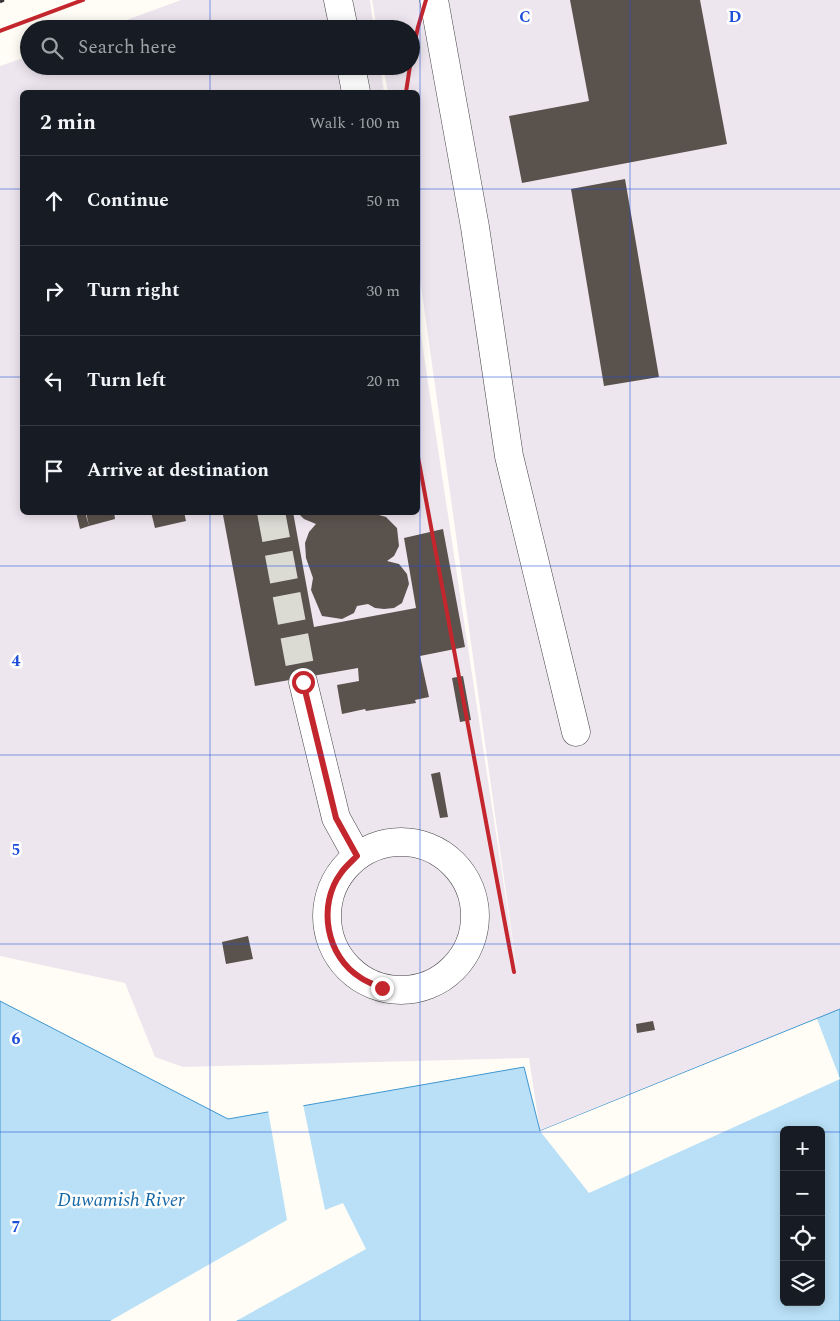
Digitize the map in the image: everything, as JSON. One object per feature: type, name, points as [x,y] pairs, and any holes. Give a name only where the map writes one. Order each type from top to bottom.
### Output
[{"type":"lane","points":[[338,0],[342,20]]},
{"type":"lane","points":[[434,0],[475,227],[509,456],[576,732]]},
{"type":"lane","points":[[353,75],[356,90]]},
{"type":"lane","points":[[303,682],[336,818],[357,856]]},
{"type":"lane","points":[[404,842],[429,847],[450,860],[466,880],[474,904],[474,929],[466,953],[450,972],[428,985],[406,990],[382,988],[360,978],[342,962],[331,941],[327,918],[330,894],[340,873],[357,856],[380,845],[404,842]]},
{"type":"path","points":[[0,2],[4,0]]},
{"type":"shaded area","points":[[181,0],[370,0],[373,20],[127,20]]},
{"type":"shaded area","points":[[372,0],[840,0],[840,1009],[540,1131],[529,1058],[183,1067],[155,1057],[125,983],[0,956],[0,66],[20,59],[20,75],[381,75],[384,90],[20,90],[20,515],[420,515],[420,329],[519,986],[420,278],[420,90],[388,90],[385,75],[420,75],[420,20],[375,20]]},
{"type":"water","name":"Duwamish River","points":[[0,1001],[228,1119],[524,1067],[540,1131],[840,1009],[840,1321],[0,1321]]},
{"type":"pier","points":[[817,1019],[840,1079],[589,1193],[540,1131]]},
{"type":"pier","points":[[303,1104],[325,1210],[343,1203],[366,1249],[236,1321],[110,1321],[287,1220],[268,1110]]},
{"type":"building","points":[[570,0],[700,0],[727,144],[522,183],[509,116],[589,101]]},
{"type":"building","points":[[625,179],[659,377],[604,386],[571,189]]},
{"type":"building","points":[[77,515],[86,515],[89,526],[80,529]]},
{"type":"building","points":[[87,515],[114,515],[115,519],[89,526]]},
{"type":"building","points":[[152,515],[185,515],[186,521],[155,528]]},
{"type":"building","points":[[223,515],[294,515],[314,627],[416,608],[404,538],[443,529],[465,647],[420,656],[429,697],[415,700],[416,703],[366,711],[365,709],[342,714],[337,685],[359,681],[358,668],[255,686]]},
{"type":"building","points":[[300,515],[379,515],[386,517],[397,528],[399,546],[394,556],[387,561],[399,564],[407,574],[409,584],[402,603],[394,608],[384,609],[375,608],[368,604],[357,606],[354,613],[342,619],[322,616],[311,590],[313,578],[306,558],[305,543],[309,532],[316,524],[304,519]]},
{"type":"building","points":[[463,676],[471,720],[460,722],[452,678]]},
{"type":"building","points":[[440,772],[448,817],[440,818],[431,774]]},
{"type":"building","points":[[248,936],[253,959],[226,964],[222,942]]},
{"type":"building","points":[[653,1021],[655,1030],[637,1033],[636,1024]]},
{"type":"tunnel","points":[[272,515],[303,682]]},
{"type":"railway","points":[[29,20],[83,0]]},
{"type":"railway","points":[[420,20],[426,0]]},
{"type":"railway","points":[[0,31],[20,24]]},
{"type":"railway","points":[[406,90],[409,75]]},
{"type":"railway","points":[[420,468],[514,972]]},
{"type":"route","points":[[303,682],[336,818],[357,856],[340,873],[330,894],[327,918],[331,941],[342,962],[360,978],[382,988]]}]
